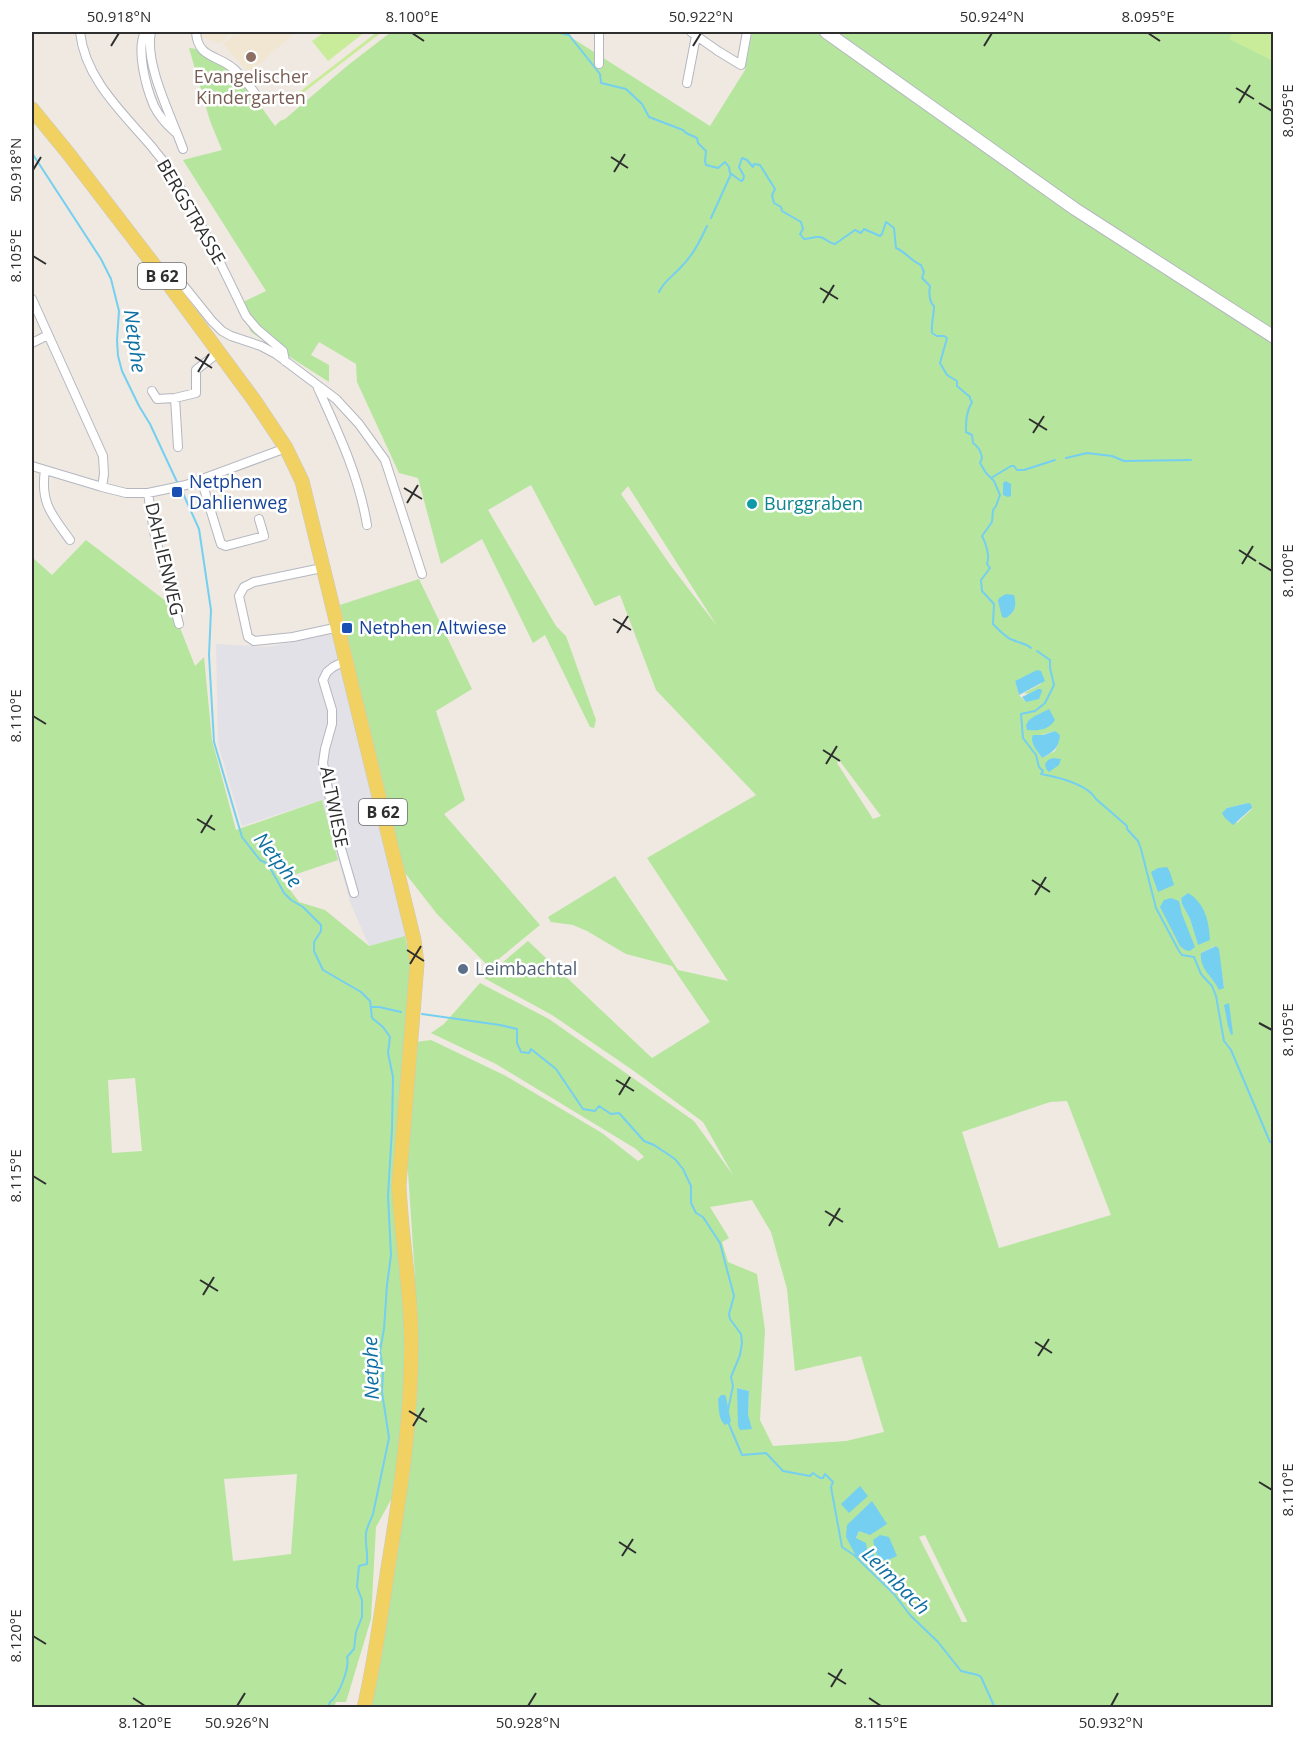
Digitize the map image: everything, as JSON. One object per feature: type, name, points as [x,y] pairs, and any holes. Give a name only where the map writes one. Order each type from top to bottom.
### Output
[{"type":"main road","name":"B 62","points":[[32,109],[164,278],[255,400],[286,448],[302,481],[414,939],[417,964],[399,1185],[411,1330],[410,1400],[394,1535],[372,1672],[364,1707]]},
{"type":"street","name":"BERGSTRASSE","points":[[80,32],[86,58],[106,94],[167,166],[196,214],[246,316],[257,329],[283,351],[285,361]]},
{"type":"street","points":[[145,32],[141,52],[154,107],[165,123],[178,135]]},
{"type":"street","points":[[151,32],[149,43],[159,88],[183,149]]},
{"type":"street","points":[[196,32],[198,45],[205,52],[235,70],[261,102]]},
{"type":"street","points":[[599,32],[599,64]]},
{"type":"street","points":[[687,83],[694,34],[741,64],[747,32]]},
{"type":"street","points":[[826,32],[1075,209],[1274,337]]},
{"type":"street","points":[[164,278],[173,279],[183,285],[222,331],[261,346],[285,361],[342,406],[359,424],[382,455],[422,574]]},
{"type":"street","points":[[32,299],[103,456],[102,487]]},
{"type":"street","points":[[32,343],[48,335]]},
{"type":"street","points":[[152,391],[157,399],[196,393],[196,370],[219,352]]},
{"type":"street","points":[[318,386],[356,478],[366,525]]},
{"type":"street","points":[[175,398],[178,447]]},
{"type":"street","points":[[32,466],[126,493],[148,493],[186,484],[286,448]]},
{"type":"street","points":[[45,470],[44,496],[47,506],[70,540]]},
{"type":"street","points":[[201,479],[221,544],[226,546],[264,536],[259,519]]},
{"type":"street","name":"DAHLIENWEG","points":[[148,493],[154,532],[179,624]]},
{"type":"street","points":[[322,568],[244,586],[239,596],[248,637],[254,641],[292,637],[339,627]]},
{"type":"street","name":"ALTWIESE","points":[[345,661],[333,666],[323,680],[332,710],[332,724],[323,763],[336,831],[354,893]]},
{"type":"shaded area","points":[[202,32],[232,32],[220,43],[201,37]]},
{"type":"shaded area","name":"Evangelischer Kindergarten","points":[[237,32],[296,32],[251,71],[246,70],[223,44]]},
{"type":"shaded area","points":[[331,633],[370,770],[405,936],[369,946],[350,902],[322,800],[242,826],[218,744],[216,644],[268,647]]},
{"type":"green space","points":[[325,32],[365,32],[328,61],[312,41]]},
{"type":"green space","points":[[377,32],[382,32],[286,106],[284,104]]},
{"type":"green space","points":[[391,32],[569,32],[572,38],[710,126],[745,70],[752,32],[1273,32],[1273,1707],[367,1707],[413,1428],[415,1277],[406,1142],[416,1042],[431,1040],[504,1075],[602,1133],[638,1161],[644,1157],[636,1149],[496,1064],[431,1033],[444,1024],[480,983],[549,1019],[694,1121],[733,1175],[703,1122],[552,1015],[484,978],[528,941],[652,1058],[710,1022],[672,966],[626,954],[587,931],[573,925],[551,922],[548,917],[615,876],[678,970],[728,981],[647,858],[756,795],[656,690],[620,595],[595,606],[531,485],[488,510],[556,626],[566,636],[596,720],[594,728],[590,727],[545,635],[533,643],[482,539],[441,564],[418,478],[399,473],[357,382],[356,364],[319,342],[311,355],[329,365],[329,382],[251,332],[239,304],[266,291],[183,160],[222,150],[210,121],[189,48],[213,57],[226,67],[275,126]],"holes":[[[628,486],[717,626],[671,566],[621,494]],[[1037,671],[1041,684],[1024,693],[1028,694],[1038,689],[1026,702],[1019,695],[1015,681]],[[1055,731],[1059,741],[1055,751],[1042,758],[1032,742],[1038,736]],[[839,760],[881,816],[873,819],[837,763]],[[1248,803],[1252,809],[1237,823],[1227,808]],[[1188,893],[1198,945],[1190,919],[1181,898]],[[1215,946],[1224,987],[1214,981],[1208,973],[1201,953]],[[1067,1101],[1111,1215],[999,1248],[962,1132],[1050,1102]],[[752,1200],[771,1232],[787,1289],[795,1371],[861,1356],[884,1432],[846,1441],[773,1446],[760,1420],[765,1330],[757,1274],[728,1262],[722,1242],[729,1238],[710,1207]],[[737,1388],[749,1391],[748,1415]],[[872,1502],[856,1538],[867,1550],[846,1537]],[[925,1535],[967,1622],[962,1622],[919,1537]]]},
{"type":"green space","points":[[1233,32],[1273,32],[1273,61],[1229,39]]},
{"type":"green space","points":[[86,540],[171,605],[195,666],[204,657],[212,740],[236,830],[322,800],[338,860],[282,879],[299,902],[325,910],[369,946],[405,936],[410,960],[400,1112],[406,1320],[402,1438],[393,1496],[376,1527],[371,1619],[346,1702],[336,1702],[334,1707],[32,1707],[32,557],[52,575]],"holes":[[[135,1078],[142,1151],[112,1153],[108,1080]],[[297,1474],[291,1554],[233,1561],[224,1479]]]},
{"type":"green space","points":[[419,579],[472,689],[436,711],[465,800],[444,814],[540,925],[489,967],[437,914],[402,869],[340,605]]},
{"type":"water","points":[[1006,481],[1011,484],[1011,496],[1008,497],[1003,495],[1003,483]]},
{"type":"water","points":[[1006,594],[1014,595],[1015,602],[1013,611],[1006,618],[1002,617],[998,601]]},
{"type":"water","points":[[1037,670],[1041,671],[1045,681],[1019,695],[1015,681]]},
{"type":"water","points":[[1038,689],[1042,691],[1039,699],[1026,702],[1022,697]]},
{"type":"water","points":[[1049,709],[1055,720],[1050,726],[1027,730],[1026,725],[1029,720]]},
{"type":"water","points":[[1055,731],[1060,735],[1057,746],[1042,758],[1033,744],[1033,735]]},
{"type":"water","points":[[1053,758],[1061,759],[1059,765],[1049,772],[1045,764]]},
{"type":"water","points":[[1248,803],[1252,808],[1233,825],[1222,813],[1227,808]]},
{"type":"water","points":[[1167,867],[1174,885],[1158,892],[1151,872]]},
{"type":"water","points":[[1188,893],[1202,907],[1209,926],[1210,940],[1198,945],[1190,919],[1182,904],[1181,898]]},
{"type":"water","points":[[1171,898],[1179,901],[1195,947],[1190,951],[1180,946],[1160,907],[1164,900]]},
{"type":"water","points":[[1216,946],[1219,949],[1224,988],[1219,990],[1204,968],[1201,959],[1201,953]]},
{"type":"water","points":[[1229,1003],[1233,1034],[1231,1035],[1224,1005]]},
{"type":"water","points":[[737,1388],[749,1391],[748,1415],[752,1429],[740,1430],[738,1426]]},
{"type":"water","points":[[721,1395],[726,1397],[731,1422],[725,1425],[719,1413],[718,1399]]},
{"type":"water","points":[[860,1486],[868,1496],[849,1513],[841,1504]]},
{"type":"water","points":[[872,1501],[887,1524],[870,1535],[859,1531],[856,1538],[866,1543],[867,1549],[873,1551],[876,1561],[856,1556],[846,1537],[847,1525]]},
{"type":"water","points":[[880,1535],[889,1537],[897,1556],[886,1561],[877,1556],[873,1540]]},
{"type":"waterway","points":[[555,32],[569,35],[600,74],[601,83],[626,89],[642,104],[649,117],[697,138],[698,143],[706,151],[706,165],[718,168],[725,162],[730,173],[741,181],[744,176],[739,167],[742,158],[753,167],[754,164],[760,165],[775,189],[772,195],[774,203],[781,207],[782,211],[801,222],[803,229],[800,234],[804,239],[821,237],[835,244],[855,230],[861,233],[864,229],[880,236],[886,222],[894,228],[896,248],[921,265],[924,272],[922,278],[930,286],[930,299],[934,306],[932,333],[947,338],[940,363],[947,375],[957,381],[957,386],[970,397],[972,402],[967,413],[966,432],[972,435],[973,443],[981,453],[980,463],[994,481],[1000,495],[993,510],[992,522],[982,536],[987,550],[987,564],[990,568],[981,580],[982,591],[994,604],[993,624],[1008,637],[1031,648]]},
{"type":"waterway","name":"Netphe","points":[[32,153],[101,259],[111,279],[119,311],[117,340],[122,371],[178,484]]},
{"type":"waterway","points":[[711,218],[731,174]]},
{"type":"waterway","points":[[659,292],[689,258],[707,226]]},
{"type":"waterway","points":[[1066,458],[1087,453],[1112,456],[1124,461],[1191,460]]},
{"type":"waterway","points":[[991,478],[1011,466],[1017,470],[1024,470],[1055,460]]},
{"type":"waterway","name":"Netphe","points":[[181,489],[199,529],[211,610],[209,655],[214,742],[242,837],[260,860],[268,864],[284,893],[303,907],[321,925],[321,931],[314,942],[314,951],[323,970],[361,992],[370,1001],[372,1018],[390,1037],[388,1053],[393,1077],[388,1196],[391,1255],[380,1351],[383,1371],[382,1392],[389,1438],[373,1514],[366,1533],[367,1564],[359,1566],[357,1587],[362,1600],[362,1617],[356,1632],[354,1649],[347,1657],[348,1662],[343,1681],[328,1708]]},
{"type":"waterway","points":[[1037,651],[1050,660],[1054,685],[1045,703],[1035,711],[1021,714],[1023,738],[1036,755],[1039,767],[1043,771],[1041,774],[1071,782],[1086,789],[1127,826],[1138,841],[1156,908],[1179,951],[1182,955],[1194,957],[1201,974],[1212,986],[1224,1041],[1231,1050],[1270,1142],[1274,1143]]},
{"type":"waterway","name":"Leimbach","points":[[372,1007],[401,1012]]},
{"type":"waterway","name":"Leimbach","points":[[422,1014],[517,1029],[517,1043],[521,1052],[529,1053],[531,1049],[556,1069],[583,1109],[595,1111],[599,1106],[611,1114],[619,1113],[644,1141],[675,1159],[683,1169],[691,1186],[691,1203],[696,1213],[703,1217],[720,1243],[734,1296],[729,1314],[741,1334],[742,1343],[731,1377],[733,1386],[728,1410]]},
{"type":"waterway","name":"Leimbach","points":[[728,1422],[742,1455],[766,1453],[783,1471],[810,1476],[813,1473],[820,1478],[823,1478],[825,1474],[833,1482],[831,1487],[842,1547],[854,1555],[894,1594],[961,1671],[981,1677],[995,1708]]},
{"type":"place","name":"Evangelischer Kindergarten","points":[[251,57]]},
{"type":"place","name":"Netphen Dahlienweg","points":[[177,492]]},
{"type":"place","name":"Burggraben","points":[[752,504]]},
{"type":"place","name":"Netphen Altwiese","points":[[347,628]]},
{"type":"place","name":"Leimbachtal","points":[[463,969]]}]
